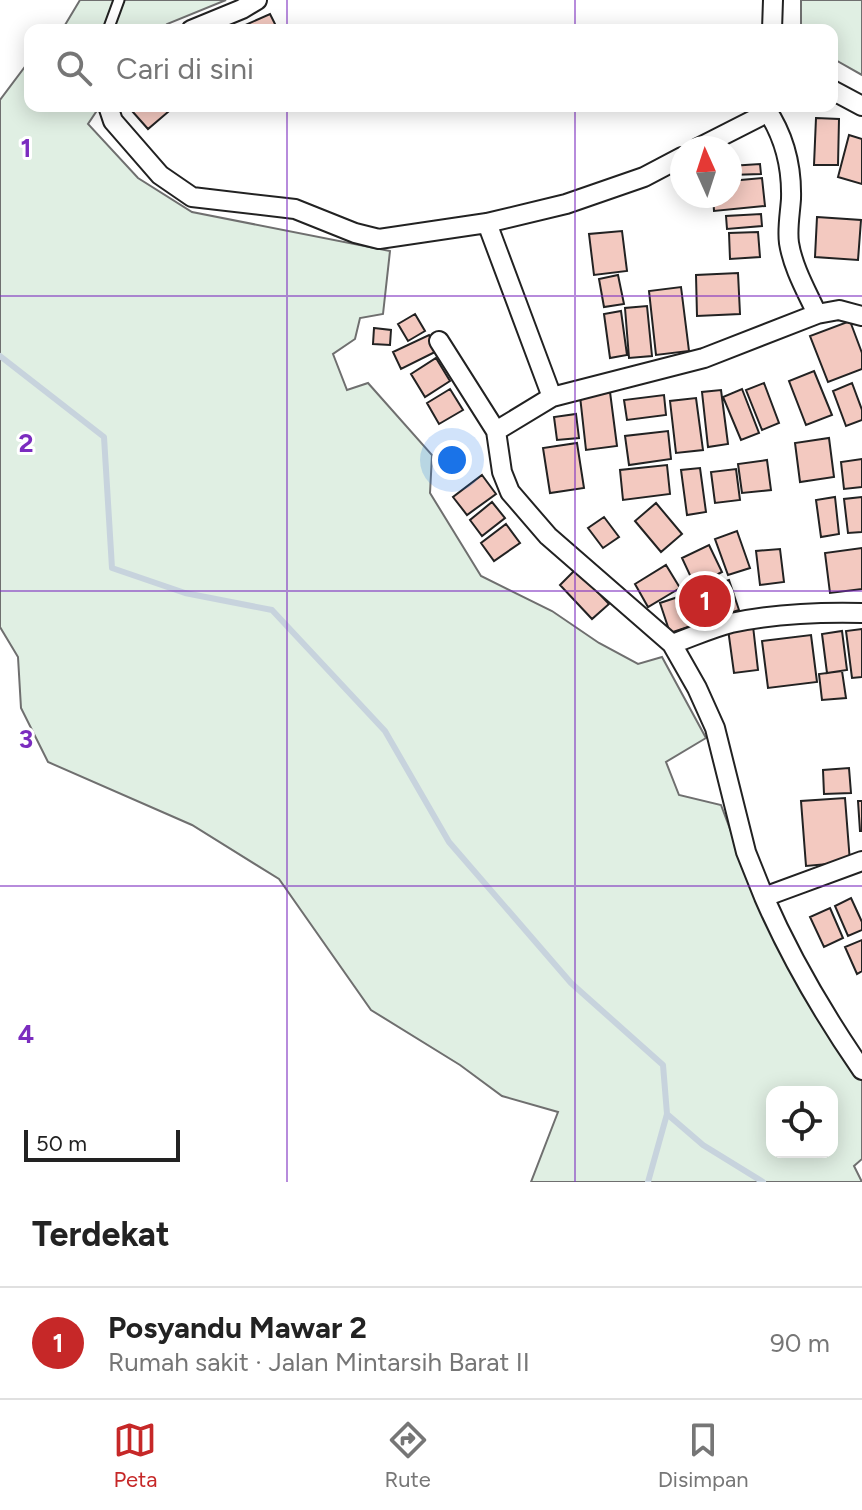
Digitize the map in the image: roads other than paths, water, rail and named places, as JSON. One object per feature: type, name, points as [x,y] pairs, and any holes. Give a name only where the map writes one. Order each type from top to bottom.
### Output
[{"type":"street","points":[[206,24],[257,0]]},
{"type":"street","points":[[772,24],[773,0]]},
{"type":"street","points":[[838,93],[862,106]]},
{"type":"street","points":[[110,112],[113,121],[160,175],[192,197],[295,209],[355,233],[379,239],[487,223],[566,204],[644,177],[670,163]]},
{"type":"street","points":[[722,136],[763,112]]},
{"type":"street","points":[[769,112],[787,152],[790,180],[788,240],[791,253],[817,314]]},
{"type":"street","points":[[487,223],[552,397]]},
{"type":"street","points":[[496,431],[552,397],[704,358],[817,314],[839,310],[862,316]]},
{"type":"street","points":[[439,341],[496,431],[502,472],[510,492],[548,536],[672,644],[715,728],[746,852],[764,897],[786,946],[820,1008],[862,1070]]},
{"type":"street","points":[[672,644],[728,624],[754,619],[826,612],[862,613]]},
{"type":"street","points":[[764,897],[862,861]]},
{"type":"lane","points":[[110,24],[119,0]]},
{"type":"waterway","points":[[0,356],[104,437],[112,568],[185,593],[272,610],[385,731],[449,842],[571,983],[663,1065],[667,1114],[648,1182]]},
{"type":"waterway","points":[[667,1114],[703,1145],[763,1182]]},
{"type":"place","name":"Posyandu Mawar 2","points":[[705,601]]}]
